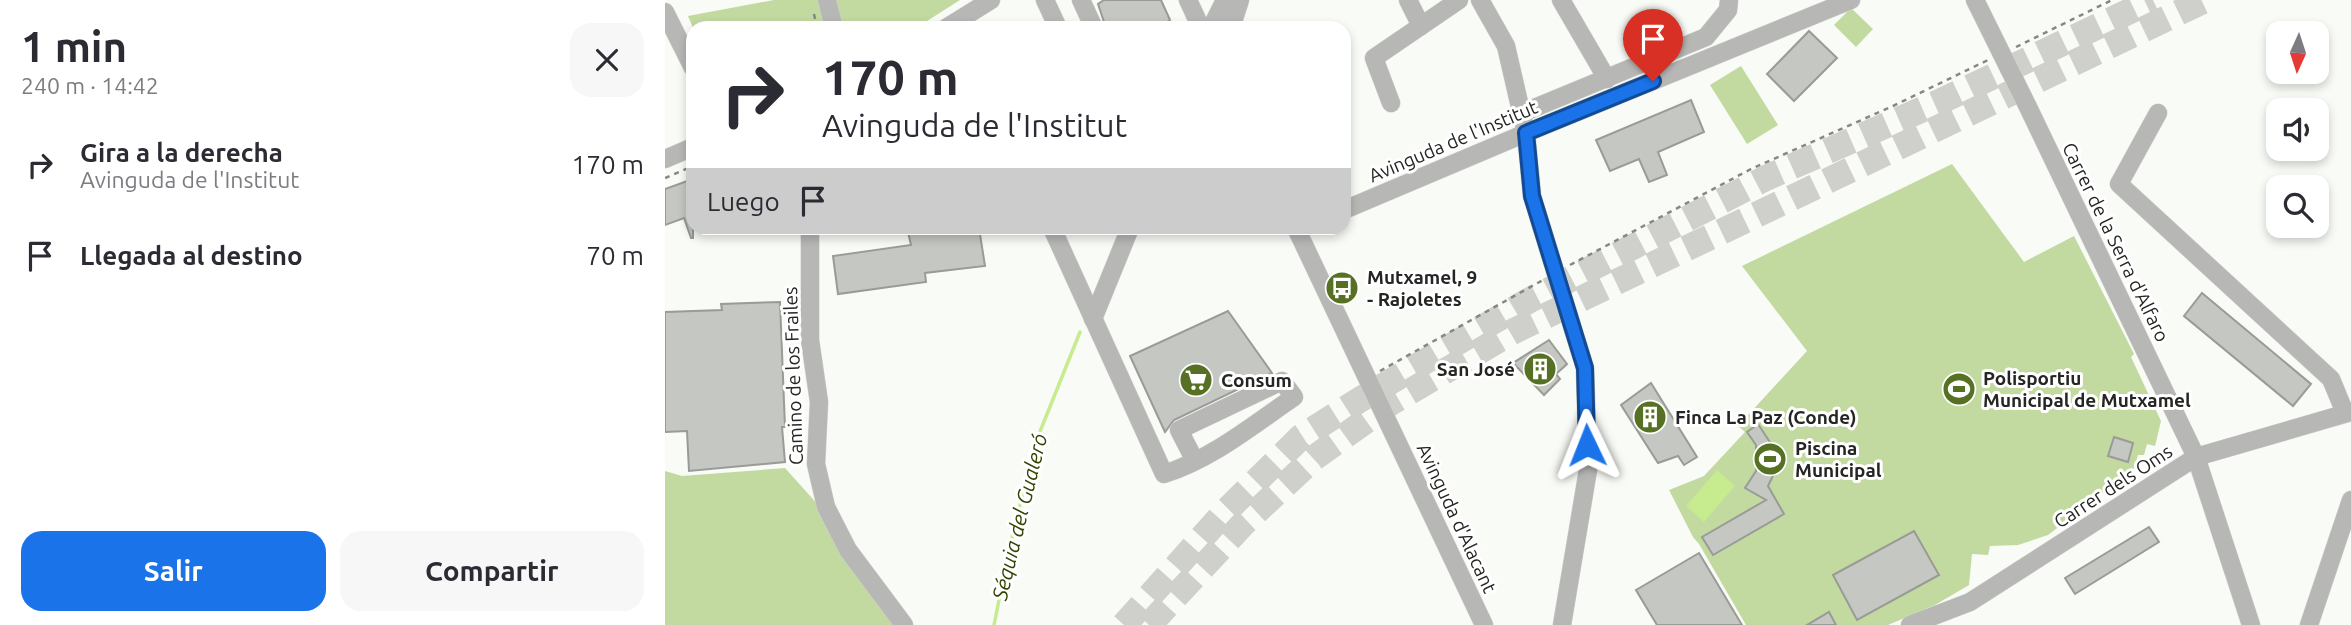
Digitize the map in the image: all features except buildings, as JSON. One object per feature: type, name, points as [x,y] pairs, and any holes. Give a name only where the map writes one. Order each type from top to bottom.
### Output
[{"type":"street","points":[[828,0],[832,21]]},
{"type":"street","points":[[962,21],[991,0]]},
{"type":"street","points":[[1045,0],[1055,21]]},
{"type":"street","points":[[1081,0],[1091,21]]},
{"type":"street","points":[[1188,0],[1198,21]]},
{"type":"street","points":[[1214,21],[1225,0]]},
{"type":"street","points":[[1233,21],[1240,0]]},
{"type":"street","points":[[1408,0],[1421,26]]},
{"type":"street","points":[[1391,103],[1374,58],[1459,0]]},
{"type":"street","points":[[1481,0],[1506,46],[1526,133],[1532,196],[1585,368],[1588,470],[1562,625]]},
{"type":"street","points":[[1561,0],[1607,79]]},
{"type":"street","points":[[1522,113],[1706,37],[1728,9],[1729,0]]},
{"type":"street","name":"Avinguda de l'Institut","points":[[1351,207],[1851,0]]},
{"type":"street","name":"Carrer de la Serra d'Alfaro","points":[[1975,0],[2196,457],[2251,625]]},
{"type":"street","points":[[665,12],[686,54]]},
{"type":"street","points":[[2158,113],[2119,184],[2331,379],[2348,413]]},
{"type":"street","points":[[665,159],[686,149]]},
{"type":"street","name":"Camino de los Frailes","points":[[810,235],[810,340],[819,402],[816,464],[826,508],[848,550],[904,625]]},
{"type":"street","points":[[1055,235],[1164,474],[1195,461],[1206,456],[1294,397],[1282,381],[1179,430],[1195,461]]},
{"type":"street","points":[[1093,319],[1127,235]]},
{"type":"street","name":"Avinguda d'Alacant","points":[[1302,235],[1484,625]]},
{"type":"street","name":"Carrer dels Oms","points":[[1918,623],[1970,602],[2196,457],[2348,413]]},
{"type":"street","points":[[2309,625],[2351,500]]},
{"type":"path","points":[[1368,378],[1556,273],[1751,169],[1893,106],[2112,0]]},
{"type":"path","points":[[665,178],[686,169]]},
{"type":"shaded area","points":[[774,0],[960,0],[927,21],[690,21],[688,16]]},
{"type":"shaded area","points":[[1851,8],[1873,29],[1856,47],[1834,25]]},
{"type":"shaded area","points":[[1741,66],[1778,125],[1747,144],[1710,85]]},
{"type":"shaded area","name":"Polisportiu Municipal de Mutxamel","points":[[1952,164],[2024,262],[2074,236],[2134,354],[2131,357],[2161,421],[2155,446],[2147,444],[2144,455],[2138,455],[2134,469],[2048,535],[2018,545],[1990,546],[1988,555],[1972,554],[1969,585],[1935,605],[1888,625],[1746,625],[1693,537],[1669,490],[1704,476],[1745,432],[1738,426],[1807,351],[1742,266]]},
{"type":"shaded area","points":[[785,468],[820,507],[895,625],[665,625],[665,471],[682,476]]},
{"type":"shaded area","points":[[1717,470],[1735,486],[1704,522],[1686,506]]},
{"type":"waterway","name":"Séquia del Gualeró","points":[[994,625],[1035,444],[1080,332]]},
{"type":"tunnel","points":[[1124,625],[1224,513],[1301,437],[1361,399],[1528,301],[1766,178],[1937,103],[2153,0]]},
{"type":"tunnel","points":[[1149,625],[1244,523],[1314,458],[1392,402],[1514,331],[2205,0]]},
{"type":"place","name":"Mutxamel, 9 - Rajoletes","points":[[1342,288]]},
{"type":"place","name":"San José","points":[[1540,369]]},
{"type":"place","name":"Consum","points":[[1196,380]]},
{"type":"place","name":"Polisportiu Municipal de Mutxamel","points":[[1959,389]]},
{"type":"place","name":"Finca La Paz (Conde)","points":[[1650,417]]},
{"type":"place","name":"Piscina Municipal","points":[[1770,459]]},
{"type":"route","points":[[1587,445],[1585,368],[1532,196],[1526,133],[1653,81]]}]
